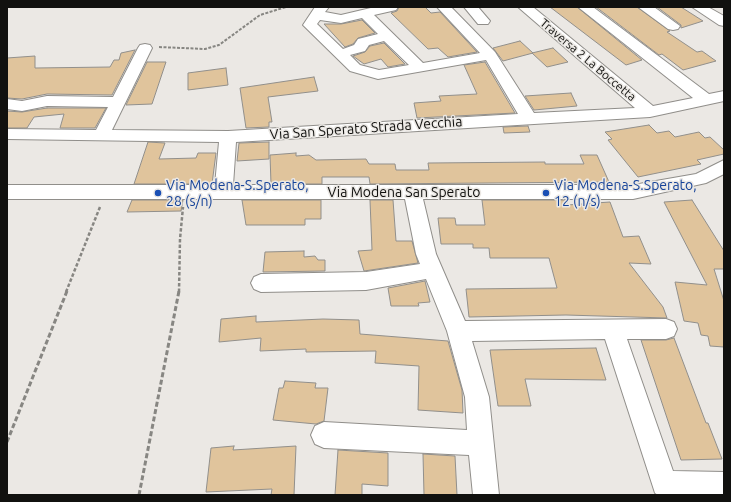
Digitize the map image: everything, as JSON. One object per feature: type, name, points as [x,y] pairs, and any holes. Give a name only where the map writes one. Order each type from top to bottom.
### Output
[{"type":"street","points":[[391,7],[340,20],[319,11],[310,25],[355,68],[378,74],[490,55]]},
{"type":"street","points":[[444,7],[490,55],[517,96],[529,118]]},
{"type":"street","points":[[471,7],[483,21]]},
{"type":"street","name":"Traversa 2 La Boccetta","points":[[525,7],[650,112]]},
{"type":"street","points":[[585,7],[706,100]]},
{"type":"street","points":[[645,7],[673,26]]},
{"type":"street","points":[[699,7],[724,22]]},
{"type":"street","points":[[365,14],[420,68]]},
{"type":"street","points":[[340,54],[360,48],[363,42],[387,36]]},
{"type":"street","points":[[101,136],[145,48]]},
{"type":"street","name":"Via San Sperato Strada Vecchia","points":[[7,134],[228,137],[650,112],[724,96]]},
{"type":"street","points":[[7,104],[22,106],[47,101],[118,102]]},
{"type":"street","points":[[224,191],[228,137]]},
{"type":"street","name":"Via Modena San Sperato","points":[[7,192],[633,192],[700,179],[724,166]]},
{"type":"street","points":[[413,193],[426,254],[458,331],[477,398],[486,495]]},
{"type":"street","points":[[261,283],[366,281],[433,270]]},
{"type":"street","points":[[458,331],[666,329]]},
{"type":"street","points":[[613,330],[664,484],[724,485]]},
{"type":"street","points":[[324,435],[481,443]]},
{"type":"path","points":[[145,48],[205,49],[219,45],[260,15],[286,7]]},
{"type":"path","points":[[7,442],[106,191]]},
{"type":"path","points":[[139,495],[179,292],[180,239],[185,191]]},
{"type":"building","points":[[399,7],[425,7],[431,13],[440,12],[477,52],[448,57],[438,48],[428,49],[391,13],[397,11]]},
{"type":"building","points":[[550,7],[577,7],[642,60],[626,65]]},
{"type":"building","points":[[596,7],[637,7],[670,31],[667,32],[697,52],[702,51],[716,61],[683,70],[662,54],[659,55]]},
{"type":"building","points":[[657,7],[681,7],[703,21],[681,28],[681,25]]},
{"type":"building","points":[[362,20],[375,33],[358,38],[353,44],[345,47],[324,24],[341,24]]},
{"type":"building","points":[[520,41],[533,53],[503,61],[493,48]]},
{"type":"building","points":[[384,43],[405,64],[388,67],[381,59],[364,64],[353,56],[365,52],[370,46]]},
{"type":"building","points":[[553,48],[568,62],[547,67],[532,53]]},
{"type":"building","points":[[135,50],[112,95],[47,94],[22,99],[7,98],[7,58],[35,56],[35,68],[110,67],[114,60],[119,60],[121,53]]},
{"type":"building","points":[[147,62],[166,62],[152,104],[126,105]]},
{"type":"building","points":[[485,62],[515,113],[417,118],[414,103],[441,101],[439,96],[477,94],[464,65]]},
{"type":"building","points":[[226,68],[228,85],[188,90],[188,73]]},
{"type":"building","points":[[314,77],[318,91],[268,97],[272,122],[269,122],[269,127],[246,128],[240,88]]},
{"type":"building","points":[[571,93],[577,106],[534,110],[525,96]]},
{"type":"building","points":[[47,108],[106,108],[95,128],[60,128],[64,114],[34,117],[27,128],[7,128],[7,111],[22,112]]},
{"type":"building","points":[[649,125],[657,133],[669,131],[675,137],[699,132],[705,138],[710,137],[724,150],[724,154],[697,160],[701,164],[638,177],[608,140],[612,139],[605,132]]},
{"type":"building","points":[[528,126],[530,132],[504,133],[503,127]]},
{"type":"building","points":[[148,142],[165,143],[159,159],[196,158],[198,153],[216,153],[212,184],[134,184]]},
{"type":"building","points":[[269,142],[269,159],[237,161],[239,143]]},
{"type":"building","points":[[296,153],[296,156],[309,155],[316,160],[366,159],[369,164],[395,164],[396,170],[429,170],[428,163],[545,162],[545,164],[584,164],[580,155],[597,155],[609,182],[370,184],[369,177],[322,177],[322,184],[271,184],[270,155]]},
{"type":"building","points":[[132,200],[183,200],[181,211],[127,212]]},
{"type":"building","points":[[242,200],[321,200],[321,219],[305,219],[305,225],[246,225]]},
{"type":"building","points":[[370,200],[393,200],[396,241],[412,241],[418,263],[364,271],[358,251],[372,250]]},
{"type":"building","points":[[482,200],[567,200],[567,205],[610,202],[623,237],[639,236],[651,264],[629,263],[663,307],[667,318],[566,315],[469,317],[466,289],[557,288],[549,258],[490,258],[489,248],[473,248],[473,244],[441,244],[438,218],[455,218],[456,225],[485,225]]},
{"type":"building","points":[[692,200],[724,251],[724,269],[714,269],[724,301],[724,347],[710,346],[708,336],[701,335],[698,323],[684,321],[675,282],[707,285],[664,202]]},
{"type":"building","points":[[304,251],[304,257],[315,256],[318,260],[325,260],[325,271],[263,272],[265,252]]},
{"type":"building","points":[[425,281],[430,302],[418,303],[419,306],[391,306],[388,288]]},
{"type":"building","points":[[256,316],[256,322],[323,319],[359,320],[360,334],[448,341],[462,390],[463,413],[418,410],[419,366],[375,363],[376,351],[306,352],[306,349],[260,351],[261,338],[219,342],[221,319]]},
{"type":"building","points":[[674,338],[706,423],[708,423],[722,459],[681,460],[641,340],[666,340]]},
{"type":"building","points":[[596,348],[606,380],[525,379],[531,406],[498,406],[490,350]]},
{"type":"building","points":[[285,381],[316,383],[315,388],[328,388],[324,421],[316,424],[273,420],[279,388],[283,388]]},
{"type":"building","points":[[234,446],[233,450],[296,446],[294,495],[271,495],[272,489],[206,492],[211,448]]},
{"type":"building","points":[[338,450],[388,453],[388,486],[362,484],[362,495],[335,495]]},
{"type":"building","points":[[423,454],[455,456],[457,495],[424,495]]},
{"type":"place","name":"Via Modena-S.Sperato, 28 (s/n)","points":[[158,193]]},
{"type":"place","name":"Via Modena-S.Sperato, 12 (n/s)","points":[[546,193]]}]
